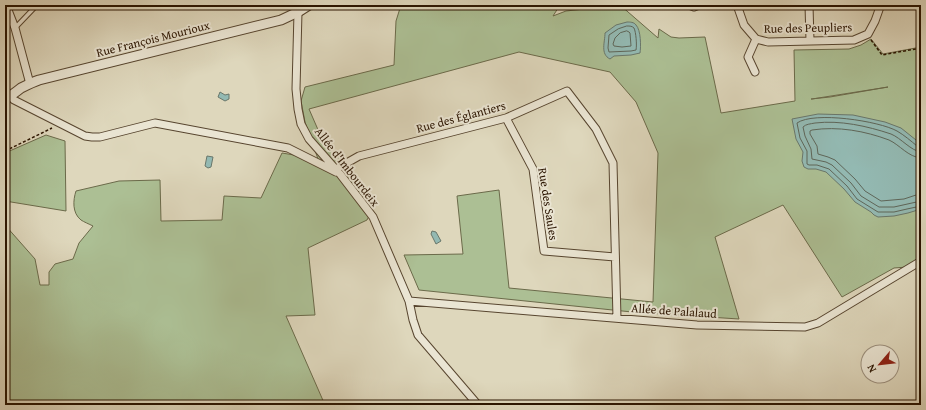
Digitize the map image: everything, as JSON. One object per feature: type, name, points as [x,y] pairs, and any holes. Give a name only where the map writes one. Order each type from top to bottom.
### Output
[{"type":"street","points":[[6,5],[15,28],[30,84]]},
{"type":"street","name":"Rue François Mourioux","points":[[8,98],[21,88],[30,84],[280,20],[309,5]]},
{"type":"street","points":[[689,5],[699,5]]},
{"type":"street","name":"Rue des Peupliers","points":[[737,5],[744,25],[756,39],[768,42],[854,40],[868,34],[875,21],[880,5]]},
{"type":"street","points":[[809,5],[810,41]]},
{"type":"street","name":"Allée d'Imbourdeix","points":[[298,12],[296,89],[301,124],[309,139],[338,172],[373,217],[409,300],[418,335],[478,405]]},
{"type":"street","points":[[755,72],[748,57],[756,39]]},
{"type":"street","name":"Rue des Églantiers","points":[[338,172],[359,156],[506,118],[568,91],[596,129],[613,163],[617,318]]},
{"type":"street","points":[[8,98],[85,136],[92,138],[155,123],[288,148],[338,172]]},
{"type":"street","name":"Rue des Saules","points":[[506,118],[533,169],[544,251],[615,257]]},
{"type":"street","name":"Allée de Palalaud","points":[[409,300],[697,325],[805,327],[818,323],[921,261]]},
{"type":"lane","points":[[15,28],[37,5]]},
{"type":"path","points":[[866,34],[882,55],[921,48]]},
{"type":"path","points":[[5,151],[44,132],[57,122]]},
{"type":"green space","points":[[401,5],[560,5],[553,16],[566,11],[620,5],[658,38],[659,29],[671,37],[705,37],[721,113],[795,101],[794,50],[849,49],[861,45],[871,39],[883,54],[921,47],[921,266],[894,268],[842,297],[783,205],[715,237],[739,319],[632,312],[419,290],[404,255],[463,254],[457,196],[499,190],[509,288],[653,302],[658,153],[636,102],[610,72],[519,52],[309,109],[319,132],[376,202],[367,220],[308,248],[315,315],[286,316],[325,405],[5,405],[5,225],[35,259],[40,285],[49,285],[49,272],[55,264],[73,259],[79,243],[93,226],[81,220],[76,214],[74,198],[76,191],[119,181],[160,180],[161,221],[222,220],[224,196],[261,198],[282,153],[318,159],[305,122],[301,101],[305,87],[394,65],[396,21]],"holes":[[[888,87],[830,97],[814,99]]]},
{"type":"green space","points":[[46,135],[65,141],[66,211],[5,201],[5,153]]},
{"type":"water","points":[[632,22],[638,27],[640,53],[614,56],[610,59],[604,51],[605,33],[616,25]]},
{"type":"water","points":[[220,92],[225,95],[229,94],[229,99],[225,101],[218,97]]},
{"type":"water","points":[[818,114],[853,115],[885,122],[901,128],[921,144],[921,209],[894,216],[878,217],[855,202],[826,172],[804,167],[802,161],[803,152],[796,139],[792,119]]},
{"type":"water","points":[[207,156],[213,157],[211,167],[208,168],[205,166]]},
{"type":"water","points":[[432,231],[436,232],[441,241],[436,244],[431,234]]}]
